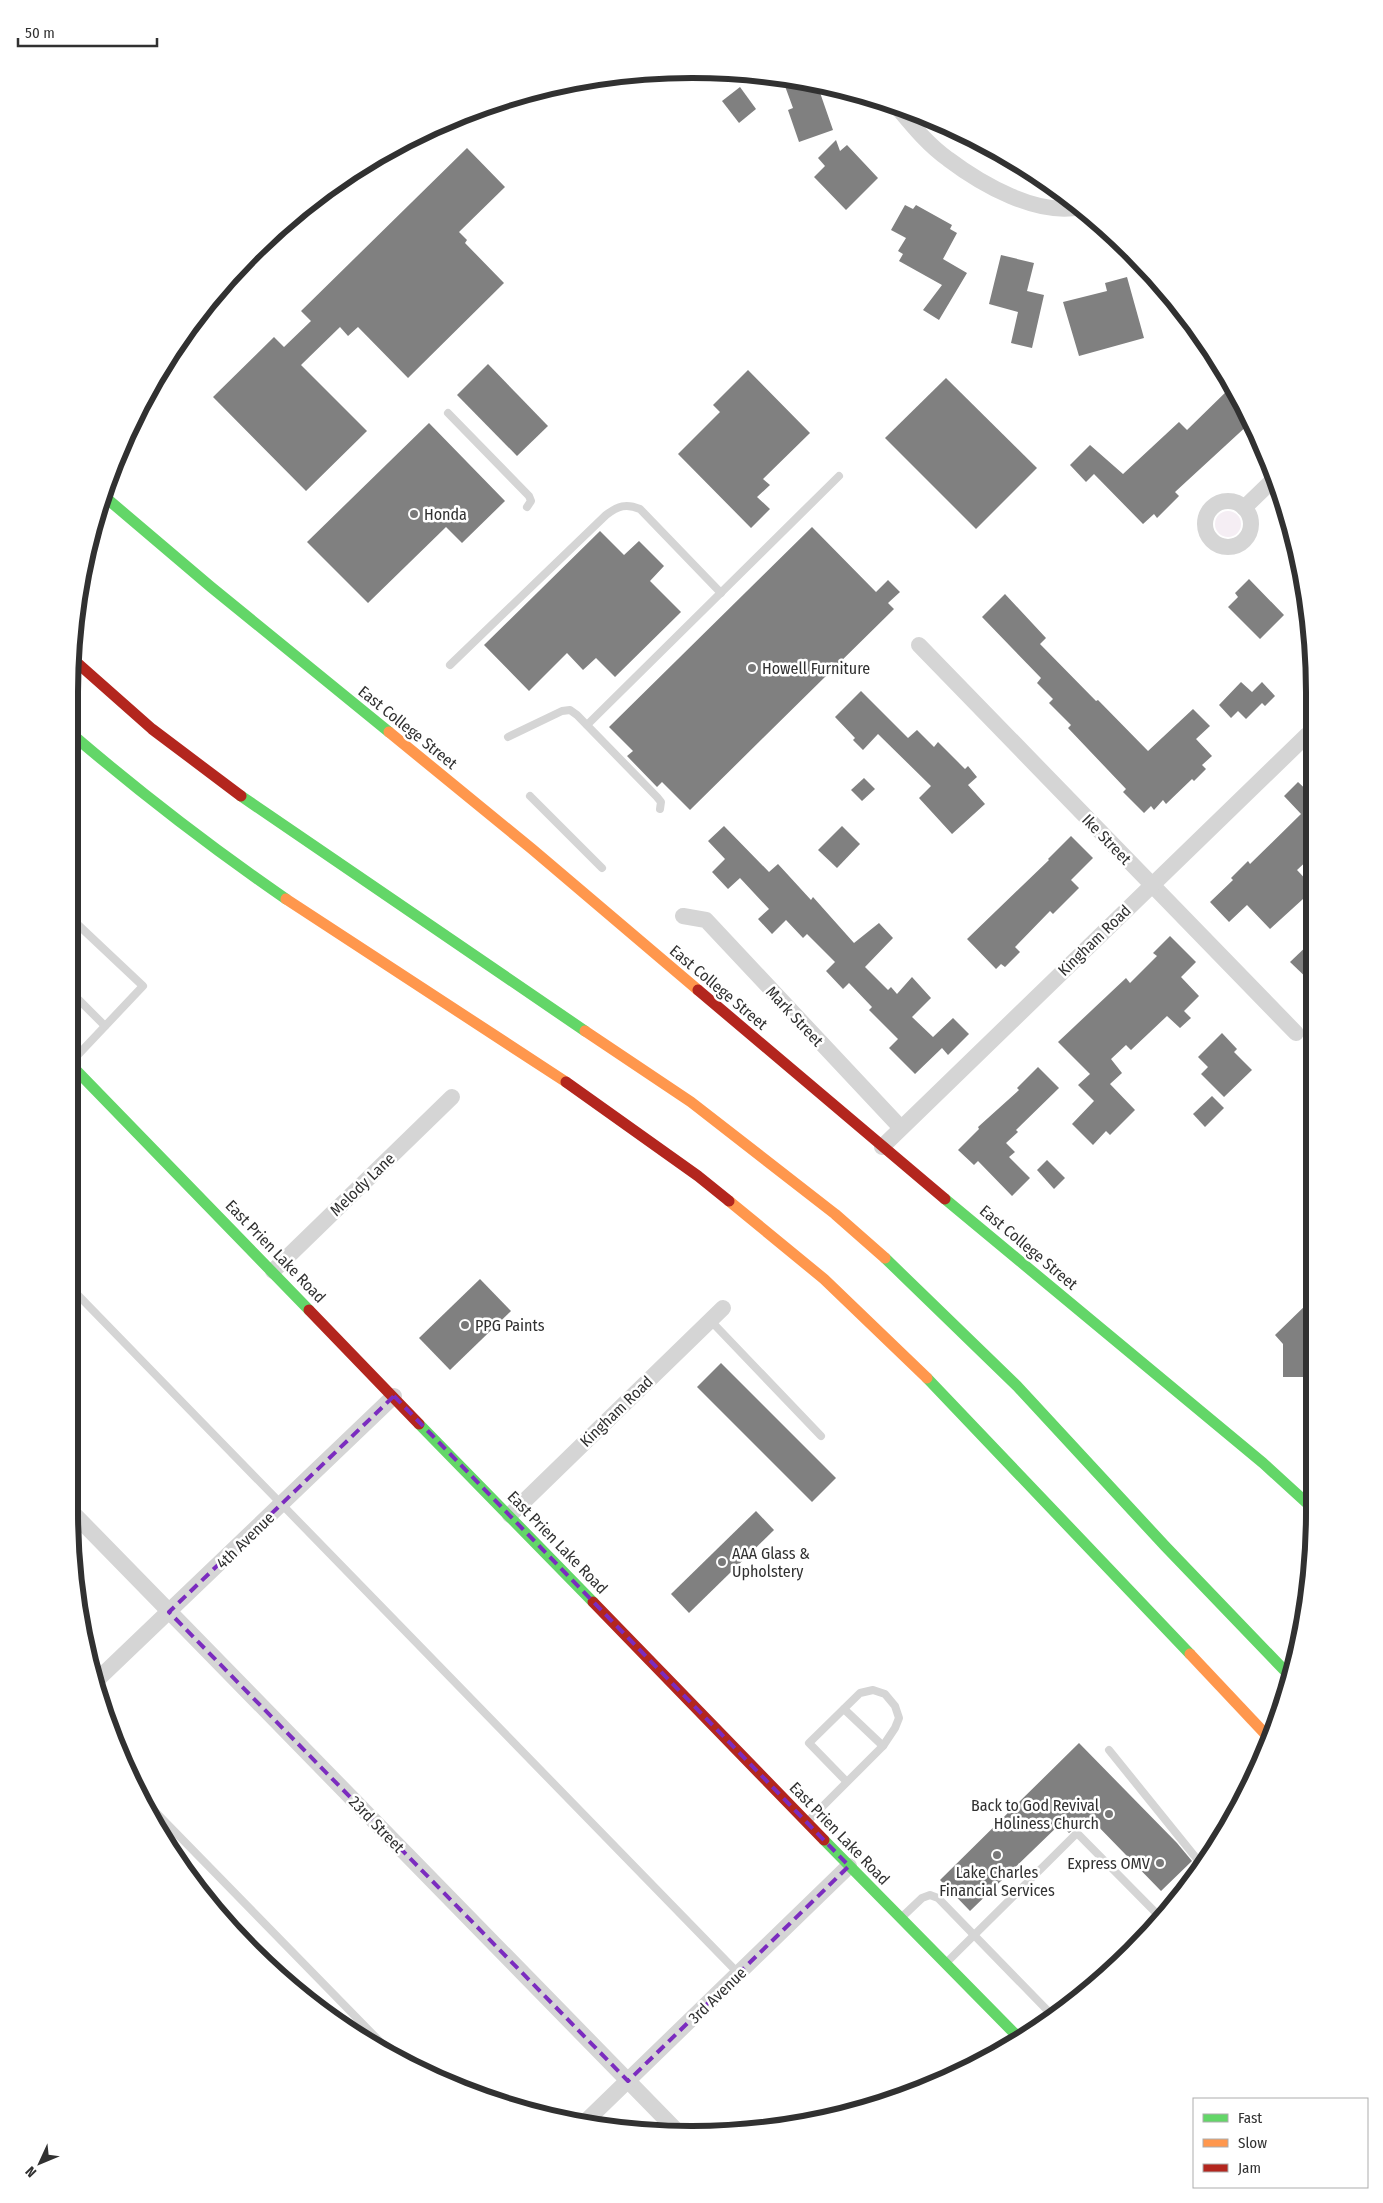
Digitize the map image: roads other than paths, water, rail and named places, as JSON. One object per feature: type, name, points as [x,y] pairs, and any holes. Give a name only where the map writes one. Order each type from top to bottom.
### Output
[{"type":"main road","name":"East College Street","points":[[108,500],[532,850],[882,1147],[1248,1451],[1306,1502]]},
{"type":"main road","points":[[79,664],[152,729],[261,811],[691,1102],[835,1214],[886,1259],[1017,1386],[1165,1546],[1285,1670]]},
{"type":"main road","points":[[78,739],[121,776],[245,872],[323,925],[405,976],[572,1086],[675,1159],[824,1279],[946,1397],[1264,1733]]},
{"type":"main road","name":"East Prien Lake Road","points":[[78,1072],[806,1822],[1014,2033]]},
{"type":"street","points":[[904,116],[947,159],[981,181],[1040,206],[1070,208]]},
{"type":"street","points":[[1244,508],[1269,484]]},
{"type":"street","name":"Ike Street","points":[[919,645],[1296,1033]]},
{"type":"street","name":"Kingham Road","points":[[882,1147],[1306,736]]},
{"type":"street","name":"Mark Street","points":[[683,916],[706,920],[901,1128]]},
{"type":"street","name":"Melody Lane","points":[[273,1271],[452,1097]]},
{"type":"street","name":"Kingham Road","points":[[510,1515],[722,1308]]},
{"type":"street","name":"4th Avenue","points":[[100,1677],[394,1396]]},
{"type":"street","name":"23rd Street","points":[[78,1518],[671,2125]]},
{"type":"street","name":"3rd Avenue","points":[[590,2117],[849,1866]]},
{"type":"lane","points":[[448,413],[529,496],[531,501],[527,507]]},
{"type":"lane","points":[[588,726],[839,476]]},
{"type":"lane","points":[[450,665],[606,515],[623,505],[632,505],[640,509],[721,593]]},
{"type":"lane","points":[[508,737],[570,710],[657,797],[661,802],[660,809]]},
{"type":"lane","points":[[530,796],[602,868]]},
{"type":"lane","points":[[78,925],[143,986],[78,1055]]},
{"type":"lane","points":[[78,1000],[105,1026]]},
{"type":"lane","points":[[78,1295],[739,1974]]},
{"type":"lane","points":[[710,1320],[822,1436]]},
{"type":"lane","points":[[806,1822],[883,1746],[895,1728],[899,1718],[895,1706],[885,1694],[873,1690],[860,1693],[809,1743],[846,1781]]},
{"type":"lane","points":[[844,1709],[883,1746]]},
{"type":"lane","points":[[1109,1750],[1197,1859]]},
{"type":"lane","points":[[158,1815],[377,2039]]},
{"type":"lane","points":[[945,1964],[1077,1833],[1156,1912]]},
{"type":"lane","points":[[901,1919],[922,1898],[930,1894],[938,1898],[1048,2011]]},
{"type":"place","name":"Honda","points":[[414,514]]},
{"type":"place","name":"Howell Furniture","points":[[752,668]]},
{"type":"place","name":"PPG Paints","points":[[465,1325]]},
{"type":"place","name":"AAA Glass & Upholstery","points":[[722,1562]]},
{"type":"place","name":"Back to God Revival Holiness Church","points":[[1109,1814]]},
{"type":"place","name":"Lake Charles Financial Services","points":[[997,1855]]},
{"type":"place","name":"Express OMV","points":[[1160,1863]]}]
